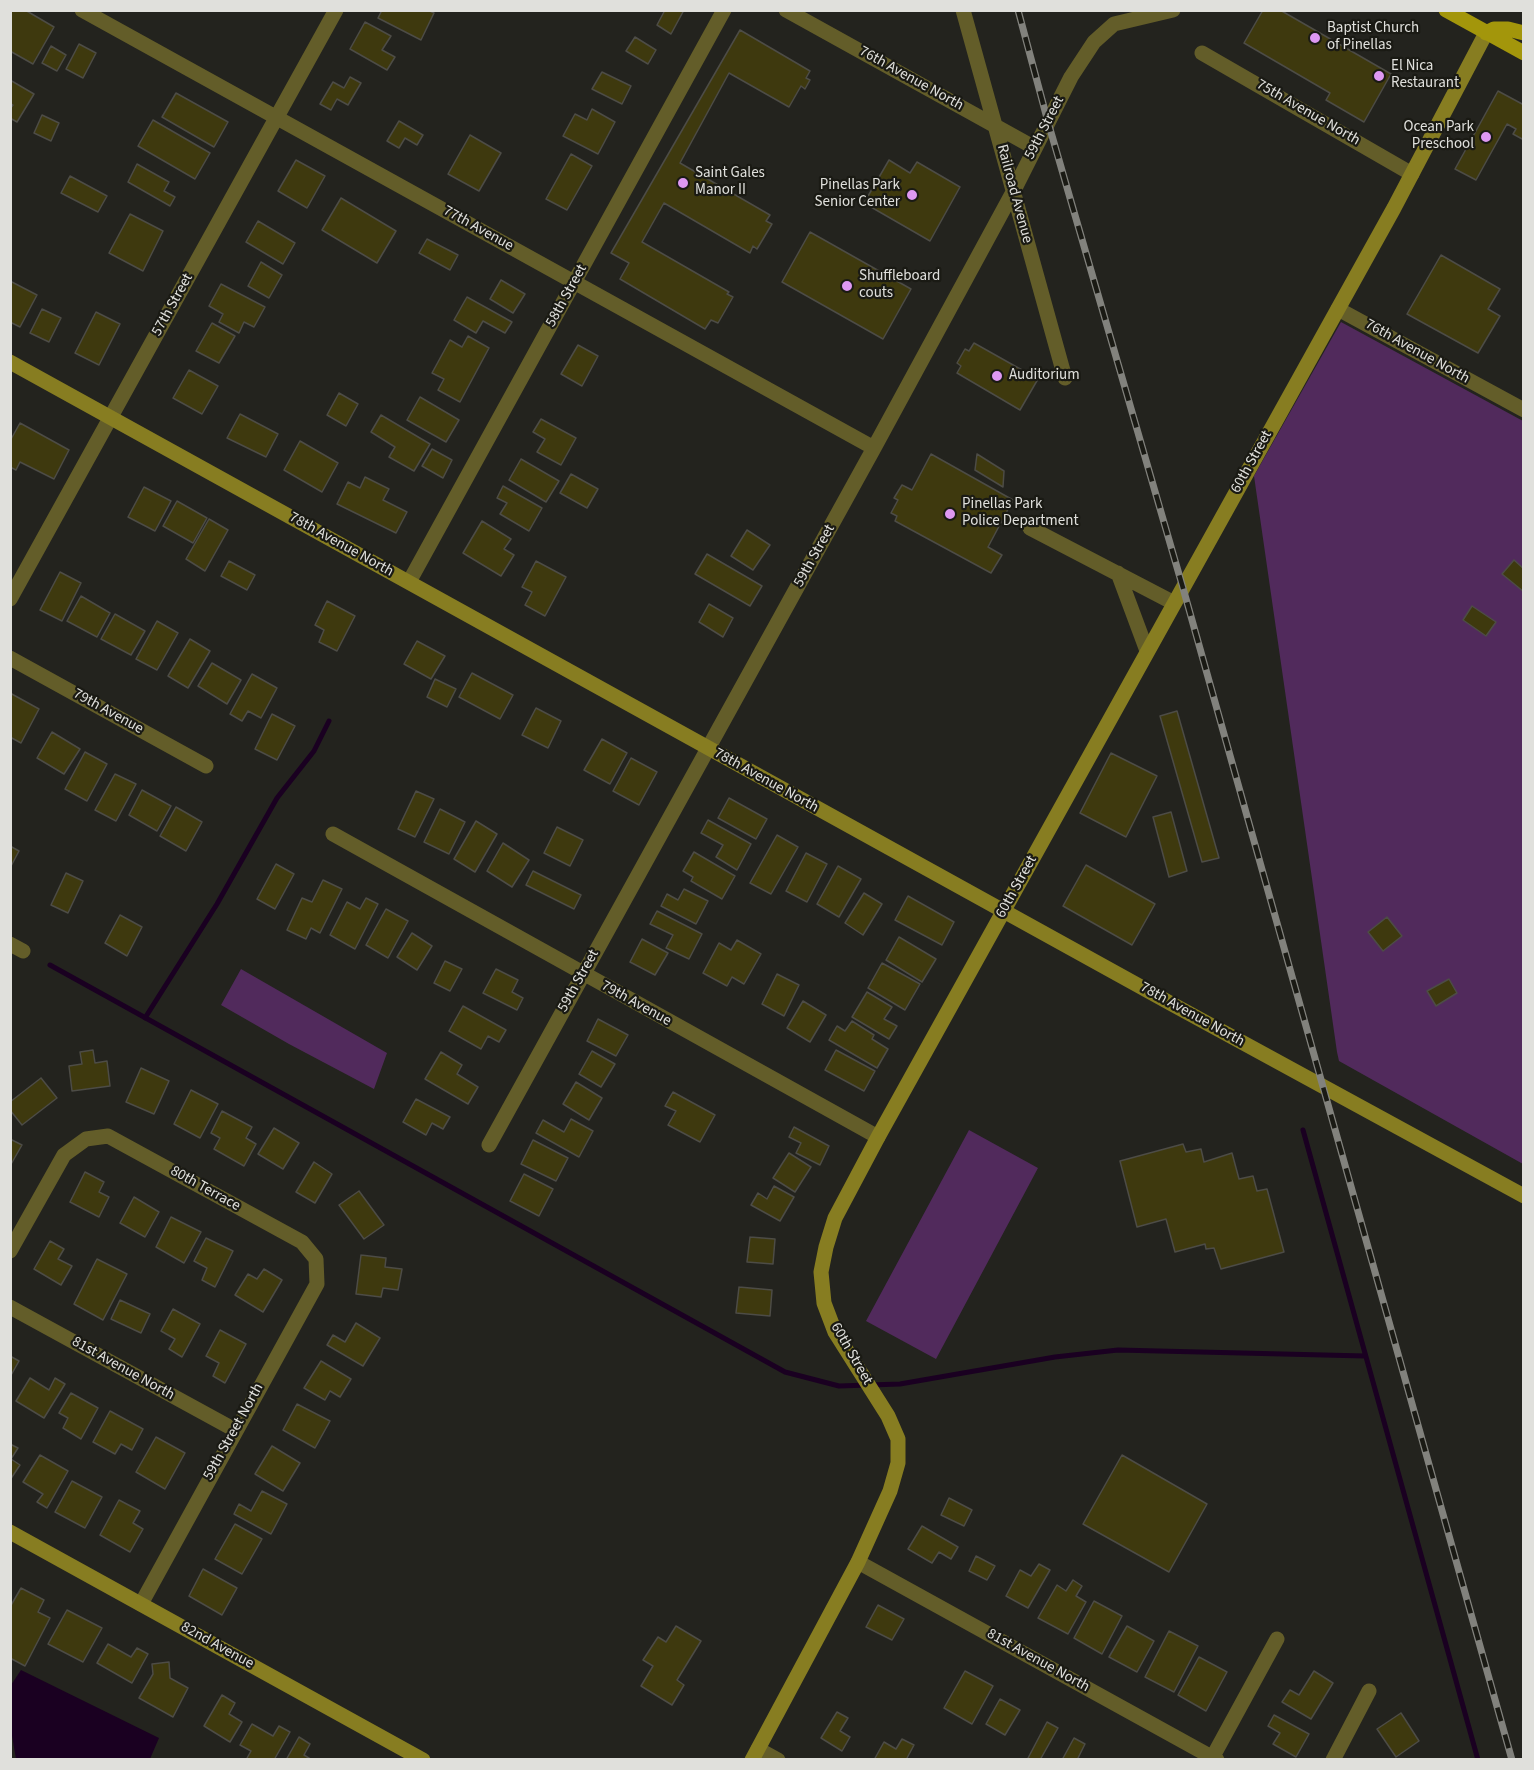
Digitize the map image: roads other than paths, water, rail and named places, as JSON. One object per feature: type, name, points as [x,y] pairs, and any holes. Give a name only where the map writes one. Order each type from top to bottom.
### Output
[{"type":"main road","points":[[1446,10],[1524,53]]},
{"type":"main road","points":[[1486,33],[1494,29],[1508,29],[1524,33]]},
{"type":"street","name":"77th Avenue","points":[[82,10],[874,448]]},
{"type":"street","name":"57th Street","points":[[10,599],[336,10]]},
{"type":"street","name":"58th Street","points":[[409,582],[724,10]]},
{"type":"street","name":"76th Avenue North","points":[[786,10],[1035,148]]},
{"type":"street","name":"Railroad Avenue","points":[[963,10],[1065,378]]},
{"type":"street","name":"59th Street","points":[[489,1145],[874,448],[1013,192],[1071,77],[1094,42],[1114,24],[1173,10]]},
{"type":"street","name":"60th Street","points":[[755,1754],[858,1562],[890,1491],[898,1463],[898,1439],[879,1400],[835,1332],[824,1303],[821,1272],[835,1218],[1338,309],[1486,33]]},
{"type":"street","name":"75th Avenue North","points":[[1202,52],[1412,174]]},
{"type":"street","name":"76th Avenue North","points":[[1338,309],[1524,410]]},
{"type":"street","name":"78th Avenue North","points":[[10,362],[1524,1196]]},
{"type":"street","points":[[1030,528],[1174,603]]},
{"type":"street","points":[[1118,573],[1147,651]]},
{"type":"street","name":"79th Avenue","points":[[10,658],[206,766]]},
{"type":"street","name":"79th Avenue","points":[[333,834],[878,1137]]},
{"type":"street","name":"80th Terrace","points":[[10,1251],[64,1155],[86,1139],[108,1136],[302,1242],[316,1258]]},
{"type":"street","name":"59th Street North","points":[[141,1604],[317,1284],[316,1258]]},
{"type":"street","name":"81st Avenue North","points":[[10,1307],[235,1430]]},
{"type":"street","name":"82nd Avenue","points":[[10,1532],[423,1760]]},
{"type":"street","name":"81st Avenue North","points":[[858,1562],[1214,1759]]},
{"type":"street","points":[[1214,1759],[1277,1639]]},
{"type":"street","points":[[1333,1760],[1370,1691]]},
{"type":"street","points":[[755,1754],[778,1760]]},
{"type":"waterway","points":[[145,1018],[217,904],[277,798],[314,751],[329,721]]},
{"type":"waterway","points":[[50,965],[785,1372],[839,1386],[900,1384],[1055,1357],[1118,1350],[1365,1356]]},
{"type":"waterway","points":[[1303,1130],[1478,1760]]},
{"type":"railway","points":[[1018,10],[1512,1760]]},
{"type":"place","name":"Baptist Church of Pinellas","points":[[1315,38]]},
{"type":"place","name":"El Nica Restaurant","points":[[1379,76]]},
{"type":"place","name":"Ocean Park Preschool","points":[[1486,137]]},
{"type":"place","name":"Saint Gales Manor II","points":[[683,183]]},
{"type":"place","name":"Pinellas Park Senior Center","points":[[912,195]]},
{"type":"place","name":"Shuffleboard couts","points":[[847,286]]},
{"type":"place","name":"Auditorium","points":[[997,376]]},
{"type":"place","name":"Pinellas Park Police Department","points":[[950,514]]}]
